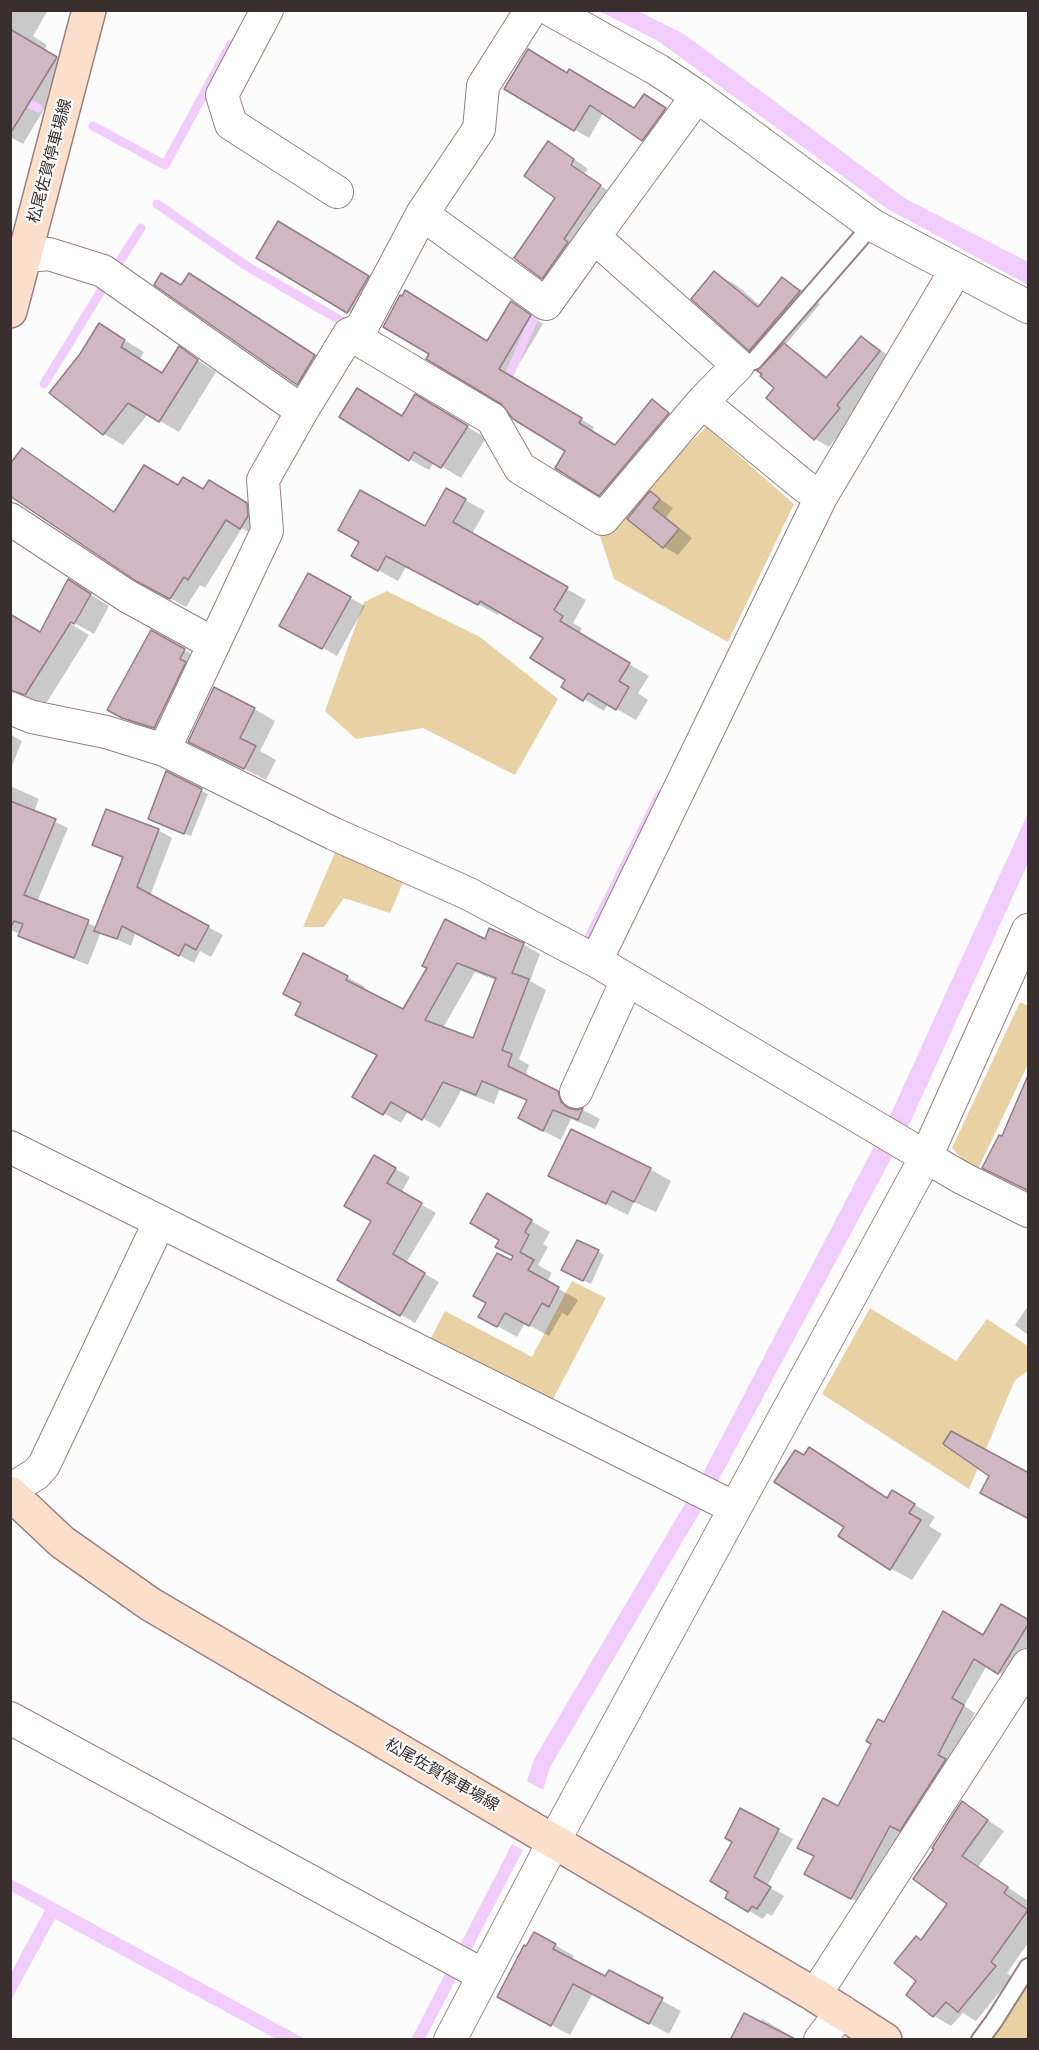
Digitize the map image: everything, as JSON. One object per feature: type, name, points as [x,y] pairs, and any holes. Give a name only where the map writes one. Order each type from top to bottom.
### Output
[{"type":"main road","name":"松尾佐賀停車場線","points":[[10,311],[89,10]]},
{"type":"main road","name":"松尾佐賀停車場線","points":[[10,1491],[62,1542],[150,1604],[829,2003],[885,2040]]},
{"type":"street","points":[[267,10],[222,95],[231,124],[337,192]]},
{"type":"street","points":[[164,750],[267,531],[263,480],[302,411],[355,331],[422,214],[479,129],[483,86],[531,10]]},
{"type":"street","points":[[551,10],[658,70],[697,96],[872,225],[1029,307]]},
{"type":"street","points":[[422,214],[537,298],[594,237],[697,96]]},
{"type":"street","points":[[355,331],[492,419],[520,468],[603,519],[702,402],[738,365],[594,237]]},
{"type":"street","points":[[26,256],[49,254],[103,271],[302,411]]},
{"type":"street","points":[[596,962],[821,497],[956,270]]},
{"type":"street","points":[[702,402],[804,486],[821,497]]},
{"type":"street","points":[[10,519],[127,596],[214,644]]},
{"type":"street","points":[[10,708],[32,717],[106,732],[164,750],[334,834],[467,892],[596,962],[962,1178],[1029,1211]]},
{"type":"street","points":[[450,2040],[467,1966],[554,1841],[727,1505],[918,1152],[1029,930]]},
{"type":"street","points":[[576,1092],[627,980]]},
{"type":"street","points":[[10,1147],[727,1505]]},
{"type":"street","points":[[10,1491],[36,1474],[44,1464],[159,1223]]},
{"type":"street","points":[[820,2040],[829,2003],[1029,1665]]},
{"type":"street","points":[[10,1719],[467,1966]]},
{"type":"lane","points":[[738,365],[754,361],[872,225]]},
{"type":"lane","points":[[980,2040],[1029,1967]]},
{"type":"shaded area","points":[[599,11],[638,11],[684,34],[906,199],[1028,262],[1028,285],[886,208],[658,41]]},
{"type":"shaded area","points":[[706,427],[794,504],[728,642],[614,579],[599,533]]},
{"type":"shaded area","points":[[387,591],[480,637],[558,699],[515,775],[423,728],[356,739],[325,711],[364,602]]},
{"type":"shaded area","points":[[1028,813],[1028,863],[908,1127],[717,1483],[550,1767],[543,1790],[527,1781],[534,1759],[702,1475],[889,1118]]},
{"type":"shaded area","points":[[337,848],[405,878],[390,913],[344,898],[324,927],[303,927]]},
{"type":"shaded area","points":[[1020,1002],[1028,1006],[1028,1064],[976,1173],[952,1148]]},
{"type":"shaded area","points":[[572,1281],[606,1298],[552,1401],[431,1338],[445,1311],[532,1357]]},
{"type":"shaded area","points":[[870,1308],[956,1361],[987,1319],[1028,1346],[1028,1371],[1015,1380],[969,1489],[822,1394]]},
{"type":"shaded area","points":[[512,1844],[523,1850],[425,2039],[411,2040]]},
{"type":"shaded area","points":[[11,1879],[305,2039],[276,2039],[55,1919],[11,2000],[11,1973],[45,1910],[11,1891]]},
{"type":"shaded area","points":[[1028,1981],[1028,2039],[990,2039]]},
{"type":"building","points":[[10,29],[57,57],[10,134]]},
{"type":"building","points":[[528,49],[567,73],[569,69],[634,108],[644,94],[666,108],[642,141],[590,105],[574,131],[504,89]]},
{"type":"building","points":[[548,141],[574,159],[571,165],[601,185],[564,239],[568,242],[542,279],[514,258],[555,198],[524,176]]},
{"type":"building","points":[[278,221],[369,276],[347,313],[256,258]]},
{"type":"building","points":[[714,271],[758,307],[782,277],[800,291],[749,351],[691,299]]},
{"type":"building","points":[[161,273],[181,285],[189,273],[315,355],[297,385],[154,285]]},
{"type":"building","points":[[405,290],[487,341],[511,301],[531,315],[499,369],[582,418],[579,423],[615,445],[652,399],[669,413],[599,496],[555,468],[565,451],[513,419],[501,404],[426,359],[429,354],[383,327]]},
{"type":"building","points":[[99,323],[125,340],[121,347],[162,373],[179,346],[198,360],[159,422],[128,403],[103,435],[49,393],[80,354]]},
{"type":"building","points":[[861,336],[880,351],[837,405],[840,408],[814,440],[766,398],[774,388],[757,371],[784,343],[826,378]]},
{"type":"building","points":[[357,388],[402,416],[415,394],[468,426],[441,468],[414,452],[409,461],[339,417]]},
{"type":"building","points":[[22,448],[114,512],[144,465],[178,485],[183,477],[203,489],[209,480],[247,503],[248,516],[240,529],[226,520],[188,580],[184,577],[170,599],[136,581],[10,496],[10,464]]},
{"type":"building","points":[[446,488],[466,499],[453,522],[568,587],[554,610],[563,616],[560,621],[630,663],[619,681],[629,687],[616,710],[588,693],[583,701],[561,687],[565,680],[530,658],[543,638],[480,601],[478,605],[386,556],[378,571],[351,556],[359,542],[338,530],[360,490],[425,526]]},
{"type":"building","points":[[650,491],[660,499],[653,508],[679,529],[663,548],[627,519]]},
{"type":"building","points":[[308,573],[351,597],[322,649],[279,626]]},
{"type":"building","points":[[68,579],[91,594],[74,624],[71,622],[25,695],[10,690],[10,614],[40,632]]},
{"type":"building","points":[[151,630],[185,649],[180,659],[186,662],[154,728],[122,718],[107,710]]},
{"type":"building","points":[[214,687],[255,708],[240,738],[256,746],[244,769],[188,742]]},
{"type":"building","points":[[166,771],[202,789],[184,834],[148,819]]},
{"type":"building","points":[[10,801],[56,819],[24,895],[89,920],[74,958],[18,936],[23,924],[14,921],[10,925]]},
{"type":"building","points":[[106,809],[159,829],[137,887],[209,926],[196,950],[185,944],[179,956],[122,926],[117,939],[94,931],[123,857],[92,845]]},
{"type":"building","points":[[445,919],[485,939],[489,928],[524,943],[512,973],[529,979],[502,1050],[512,1054],[508,1066],[558,1091],[561,1102],[568,1108],[577,1110],[583,1108],[578,1120],[553,1110],[543,1131],[518,1118],[527,1100],[482,1081],[476,1095],[443,1082],[422,1120],[391,1102],[383,1115],[352,1097],[377,1055],[295,1015],[301,1003],[283,994],[303,953],[348,976],[346,980],[403,1009],[427,968],[422,966]],"holes":[[[457,963],[496,978],[473,1038],[425,1020]]]},
{"type":"building","points":[[1029,1073],[1029,1191],[982,1168],[999,1135],[1002,1136]]},
{"type":"building","points":[[571,1129],[651,1168],[634,1202],[612,1191],[606,1204],[548,1176]]},
{"type":"building","points":[[374,1155],[396,1168],[387,1183],[422,1203],[393,1254],[425,1273],[400,1316],[337,1280],[371,1221],[344,1206]]},
{"type":"building","points":[[487,1193],[532,1220],[525,1232],[529,1235],[520,1252],[534,1260],[528,1270],[559,1287],[549,1307],[542,1303],[529,1326],[505,1313],[497,1327],[478,1317],[486,1303],[473,1296],[497,1253],[511,1260],[513,1256],[495,1247],[499,1240],[470,1223]]},
{"type":"building","points":[[577,1240],[599,1250],[583,1281],[561,1270]]},
{"type":"building","points":[[951,1431],[1029,1473],[1029,1519],[980,1493],[989,1476],[943,1444]]},
{"type":"building","points":[[809,1447],[887,1498],[892,1490],[915,1504],[909,1513],[921,1520],[890,1570],[838,1536],[844,1527],[774,1482],[795,1450],[804,1455]]},
{"type":"building","points":[[1001,1604],[1029,1620],[1029,1623],[998,1674],[974,1659],[952,1698],[964,1705],[938,1755],[946,1759],[900,1831],[890,1826],[851,1899],[804,1874],[814,1856],[797,1848],[823,1798],[838,1806],[871,1744],[866,1741],[878,1719],[884,1722],[943,1611],[983,1635]]},
{"type":"building","points":[[962,1801],[988,1820],[962,1856],[1008,1887],[1004,1893],[1028,1910],[991,1962],[996,1966],[958,2012],[946,2002],[933,2017],[906,1995],[916,1981],[894,1963],[916,1936],[921,1940],[947,1904],[913,1879],[934,1849],[932,1848]]},
{"type":"building","points":[[740,1808],[779,1829],[754,1877],[771,1887],[757,1909],[752,1906],[748,1912],[725,1898],[728,1892],[710,1881],[732,1842],[725,1838]]},
{"type":"building","points":[[534,1932],[556,1944],[553,1949],[605,1976],[609,1970],[663,1998],[649,2024],[573,1984],[551,2026],[497,1997],[524,1945],[526,1946]]},
{"type":"building","points":[[744,2013],[797,2040],[730,2040]]},
{"type":"waterway","points":[[93,126],[165,165],[231,44]]},
{"type":"waterway","points":[[18,98],[38,108]]},
{"type":"waterway","points":[[157,204],[245,265],[350,326]]},
{"type":"waterway","points":[[116,267],[141,228]]},
{"type":"waterway","points":[[44,384],[104,286]]},
{"type":"waterway","points":[[489,407],[494,410],[540,304]]},
{"type":"waterway","points":[[589,937],[660,794]]}]
